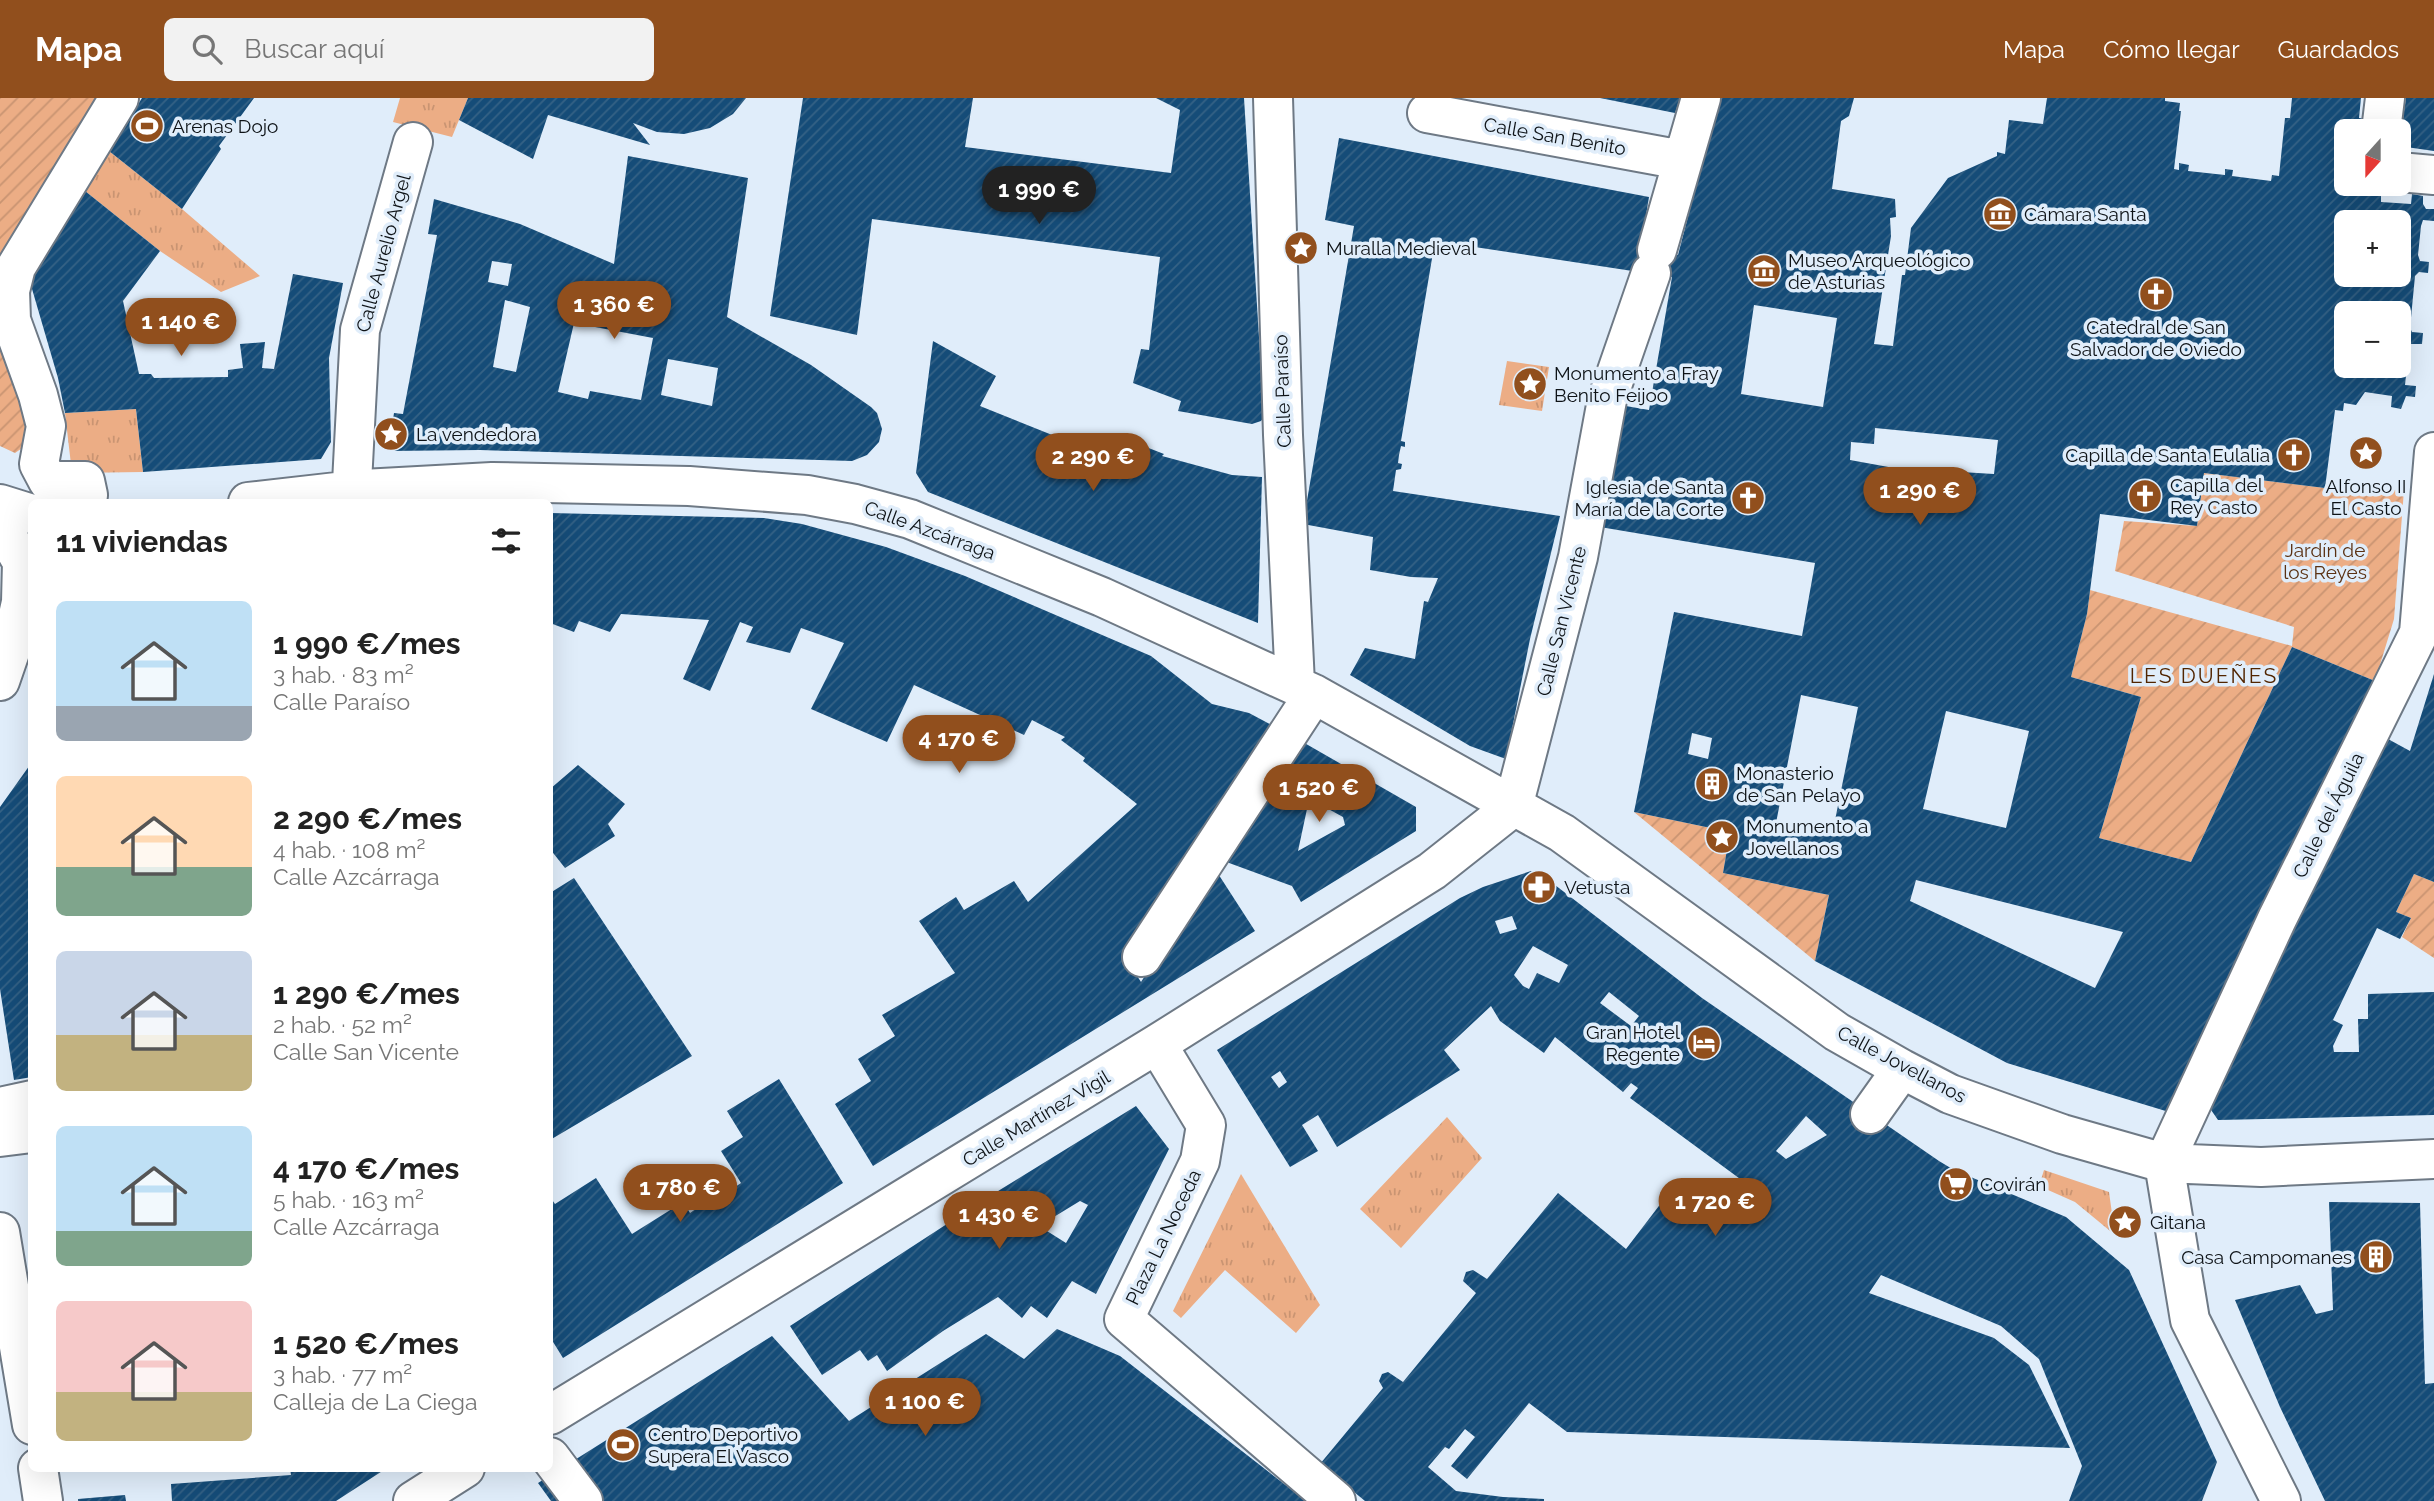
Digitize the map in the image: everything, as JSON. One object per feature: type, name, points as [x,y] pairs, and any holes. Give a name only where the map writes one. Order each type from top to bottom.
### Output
[{"type":"main road","points":[[88,495],[85,481],[48,481],[39,464],[46,426],[38,394],[11,320],[10,291],[16,267],[119,98]]},
{"type":"main road","name":"Calle Paraíso","points":[[1273,98],[1283,435],[1304,689]]},
{"type":"main road","name":"Calle San Vicente","points":[[1513,807],[1578,557],[1607,400],[1654,262],[1701,98]]},
{"type":"main road","points":[[2382,119],[2385,98]]},
{"type":"main road","name":"Calle San Benito","points":[[1427,113],[1682,160]]},
{"type":"main road","name":"Calle Aurelio Argel","points":[[350,497],[360,330],[413,142]]},
{"type":"main road","name":"Calle del Águila","points":[[2164,1163],[2277,919],[2426,634],[2434,452]]},
{"type":"main road","name":"Calle Azcárraga","points":[[309,499],[492,482],[689,486],[807,495],[855,503],[910,519],[980,546],[1102,597],[1304,689],[1513,807]]},
{"type":"main road","points":[[0,504],[28,513]]},
{"type":"main road","points":[[0,523],[22,562],[21,601],[10,652],[0,681]]},
{"type":"main road","points":[[1142,957],[1304,689]]},
{"type":"main road","name":"Calle Martínez Vigil","points":[[554,1403],[1157,1044],[1432,871],[1513,807]]},
{"type":"main road","name":"Calle Jovellanos","points":[[1513,807],[1562,834],[1838,1032],[1950,1094],[2050,1130],[2164,1163],[2260,1167],[2434,1159]]},
{"type":"main road","name":"Plaza La Noceda","points":[[1157,1044],[1206,1125],[1200,1161],[1124,1318],[1336,1501]]},
{"type":"main road","points":[[1870,1115],[1902,1069]]},
{"type":"main road","points":[[0,1107],[28,1101]]},
{"type":"main road","points":[[0,1137],[28,1134]]},
{"type":"main road","points":[[2164,1163],[2190,1320],[2274,1498]]},
{"type":"main road","points":[[0,1232],[28,1394]]},
{"type":"main road","points":[[553,1461],[583,1501]]},
{"type":"main road","points":[[39,1472],[43,1501]]},
{"type":"main road","points":[[413,1501],[460,1472]]},
{"type":"green space","points":[[0,98],[97,98],[0,270]]},
{"type":"green space","points":[[400,98],[468,98],[452,137],[393,122]]},
{"type":"green space","points":[[109,151],[260,276],[221,292],[160,251],[85,191]]},
{"type":"green space","points":[[0,329],[33,425],[28,444],[15,453],[0,446]]},
{"type":"green space","points":[[1507,361],[1549,367],[1542,411],[1499,405]]},
{"type":"green space","points":[[136,409],[143,472],[72,473],[65,413]]},
{"type":"green space","name":"Jardín de los Reyes","points":[[2204,473],[2325,488],[2404,490],[2394,619],[2375,681],[2292,647],[2191,862],[2099,838],[2141,697],[2071,677],[2087,614],[2090,590],[2292,646],[2294,627],[2115,571],[2124,521],[2197,526]]},
{"type":"green space","points":[[1634,812],[1730,832],[1723,873],[1829,895],[1815,961]]},
{"type":"green space","points":[[2414,874],[2434,882],[2434,958],[2402,937],[2411,918],[2396,912]]},
{"type":"green space","points":[[1447,1117],[1482,1158],[1401,1248],[1360,1209]]},
{"type":"green space","points":[[2044,1170],[2109,1192],[2115,1235],[2075,1202],[2039,1186]]},
{"type":"green space","points":[[1241,1174],[1320,1305],[1296,1333],[1225,1270],[1181,1318],[1173,1311]]},
{"type":"building","points":[[142,98],[254,98],[219,146],[221,149],[182,209],[109,151]]},
{"type":"building","points":[[468,98],[746,98],[733,114],[710,128],[684,134],[657,132],[633,123],[650,145],[548,115],[533,159],[459,120]]},
{"type":"building","points":[[803,98],[973,98],[965,147],[1171,173],[1180,110],[1156,98],[1244,98],[1264,417],[1252,424],[1178,411],[1181,401],[1133,383],[1141,349],[1149,350],[1160,257],[872,219],[857,335],[770,316]]},
{"type":"building","points":[[1600,98],[1680,98],[1675,113]]},
{"type":"building","points":[[1719,98],[1854,98],[1849,116],[1841,121],[1832,189],[1895,199],[1896,217],[1890,218],[1891,236],[1874,344],[1893,346],[1911,228],[1948,178],[1997,156],[1997,152],[2005,154],[2009,120],[2043,124],[2047,98],[2165,98],[2165,101],[2180,103],[2174,169],[2179,170],[2179,163],[2189,165],[2188,171],[2225,175],[2225,169],[2233,170],[2232,176],[2271,181],[2272,175],[2279,176],[2285,118],[2290,118],[2292,98],[2361,98],[2359,118],[2366,119],[2334,119],[2334,196],[2381,196],[2381,202],[2411,204],[2412,194],[2423,196],[2426,209],[2434,209],[2434,221],[2423,220],[2421,226],[2418,255],[2420,261],[2429,262],[2428,273],[2419,272],[2415,276],[2411,318],[2411,301],[2334,301],[2334,378],[2406,378],[2405,385],[2416,386],[2415,397],[2406,396],[2401,409],[2391,407],[2392,396],[2365,392],[2356,405],[2344,403],[2343,411],[2335,410],[2325,488],[2204,473],[2197,526],[2100,514],[2087,614],[2071,677],[2141,697],[2099,838],[2191,862],[2292,647],[2375,681],[2169,1112],[2007,1063],[1815,961],[1829,895],[1723,873],[1730,832],[1634,812],[1674,612],[1802,636],[1815,563],[1600,527],[1620,405],[1649,410],[1672,277],[1435,241],[1401,441],[1405,442],[1405,447],[1401,446],[1398,463],[1402,464],[1401,469],[1396,470],[1393,491],[1560,516],[1530,639],[1506,759],[1470,746],[1350,675],[1365,648],[1415,659],[1424,601],[1428,602],[1438,578],[1411,577],[1370,570],[1373,537],[1303,524],[1354,226],[1325,220],[1339,138],[1649,197],[1641,246],[1678,255]],"holes":[[[1754,305],[1837,318],[1823,407],[1741,394]],[[1875,428],[1998,440],[1994,474],[1894,468],[1850,460],[1851,442],[1874,444]],[[1801,695],[1858,707],[1832,835],[1776,823]],[[1946,711],[2029,731],[2006,828],[1923,809]],[[1692,733],[1712,738],[1708,759],[1688,754]],[[1916,880],[2123,932],[2095,988],[1910,901]]]},
{"type":"building","points":[[2406,98],[2434,98],[2434,151],[2412,148],[2412,119],[2403,119]]},
{"type":"building","points":[[628,156],[748,178],[727,317],[811,365],[871,407],[877,413],[882,429],[879,442],[867,455],[852,461],[480,450],[388,451],[394,413],[403,414],[437,235],[428,234],[434,199],[520,224],[614,264]],"holes":[[[492,261],[512,264],[508,286],[488,282]],[[505,300],[530,307],[516,372],[493,367]],[[574,323],[653,338],[641,400],[590,391],[588,399],[558,392]],[[668,359],[718,368],[712,406],[661,395]]]},
{"type":"building","points":[[85,191],[160,251],[123,301],[139,374],[151,374],[154,378],[228,377],[228,370],[243,368],[240,344],[265,342],[262,368],[274,369],[293,274],[343,283],[329,358],[331,442],[321,459],[143,472],[136,409],[65,413],[58,378],[30,282]]},
{"type":"building","points":[[2411,330],[2423,333],[2422,344],[2411,344]]},
{"type":"building","points":[[933,341],[996,376],[980,406],[1097,453],[1100,445],[1110,449],[1115,435],[1164,454],[1162,456],[1232,475],[1262,477],[1258,623],[928,492],[916,473]]},
{"type":"building","points":[[553,513],[764,518],[802,524],[886,547],[965,576],[1151,656],[1212,704],[1249,713],[1279,729],[1126,959],[1141,982],[1215,869],[1255,931],[873,1166],[835,1104],[871,1081],[858,1059],[895,1036],[882,1015],[955,973],[919,921],[956,897],[964,910],[1014,881],[1028,902],[1137,804],[1083,761],[1085,758],[1061,740],[1065,737],[1032,720],[1024,735],[914,685],[887,742],[811,709],[844,643],[801,628],[790,653],[746,642],[753,627],[740,622],[710,691],[683,679],[709,620],[621,614],[610,632],[579,621],[574,632],[553,624]]},
{"type":"building","points":[[2434,674],[2434,882],[2414,874],[2396,912],[2411,918],[2400,939],[2377,928],[2333,1020],[2343,1025],[2333,1046],[2334,1052],[2359,1052],[2358,1019],[2368,1019],[2368,994],[2434,992],[2434,1115],[2218,1120],[2209,1107],[2318,879],[2377,733],[2410,751]]},
{"type":"building","points":[[1301,741],[1416,807],[1416,831],[1301,902],[1292,886],[1221,860]],"holes":[[[1312,800],[1343,817],[1345,825],[1298,851],[1307,809]]]},
{"type":"building","points":[[578,765],[625,804],[608,824],[615,836],[565,868],[553,853],[553,786]]},
{"type":"building","points":[[28,768],[28,1078],[14,1080],[0,989],[0,807]]},
{"type":"building","points":[[1531,871],[1542,875],[1702,998],[1939,1161],[1954,1170],[2066,1217],[2129,1270],[2217,1462],[2202,1501],[2069,1501],[2082,1466],[2039,1359],[2001,1326],[1881,1275],[1869,1293],[1994,1338],[2029,1365],[2070,1448],[1567,1432],[1529,1403],[1467,1479],[1451,1466],[1475,1437],[1465,1429],[1449,1449],[1445,1447],[1428,1467],[1456,1491],[1544,1501],[1365,1501],[1320,1464],[1383,1388],[1379,1381],[1382,1374],[1388,1372],[1403,1382],[1476,1293],[1463,1281],[1466,1272],[1473,1270],[1487,1279],[1558,1193],[1626,1249],[1665,1198],[1697,1224],[1732,1201],[1747,1184],[1630,1098],[1638,1088],[1631,1083],[1623,1092],[1555,1037],[1544,1053],[1500,1021],[1491,1006],[1444,1050],[1460,1070],[1337,1147],[1318,1115],[1302,1125],[1318,1151],[1290,1167],[1217,1050],[1460,898],[1483,887]],"holes":[[[1512,916],[1517,929],[1500,934],[1495,921]],[[1533,946],[1568,965],[1559,983],[1537,973],[1529,989],[1514,975]],[[1609,992],[1639,1016],[1631,1026],[1600,1003]],[[1280,1071],[1287,1082],[1279,1088],[1271,1077]],[[1806,1116],[1827,1135],[1786,1159],[1776,1151]]]},
{"type":"building","points":[[574,878],[692,1056],[553,1138],[553,891]]},
{"type":"building","points":[[779,1079],[843,1183],[563,1358],[553,1342],[553,1201],[555,1204],[596,1178],[632,1234],[683,1202],[690,1213],[723,1190],[725,1194],[741,1183],[721,1151],[743,1137],[727,1111]]},
{"type":"building","points":[[1136,1106],[1169,1149],[1096,1294],[1072,1281],[1047,1318],[1031,1306],[1022,1318],[998,1297],[943,1331],[887,1371],[877,1355],[868,1361],[860,1350],[822,1375],[790,1326],[990,1196]],"holes":[[[1080,1201],[1088,1205],[1066,1243],[1039,1226]]]},
{"type":"building","points":[[2329,1202],[2420,1203],[2425,1384],[2434,1383],[2434,1501],[2325,1501],[2280,1407],[2235,1300],[2300,1285],[2316,1314],[2333,1310]]},
{"type":"building","points":[[1057,1329],[1120,1356],[1306,1501],[551,1501],[538,1483],[772,1336],[849,1421],[986,1334],[1024,1359]]},
{"type":"building","points":[[291,1472],[381,1472],[336,1501],[172,1501],[171,1484],[291,1475]]},
{"type":"building","points":[[125,1495],[126,1501],[78,1501],[78,1499]]},
{"type":"place","name":"Arenas Dojo","points":[[147,126]]},
{"type":"place","name":"Cámara Santa","points":[[2000,214]]},
{"type":"place","name":"Muralla Medieval","points":[[1301,248]]},
{"type":"place","name":"Museo Arqueológico de Asturias","points":[[1764,271]]},
{"type":"place","name":"Catedral de San Salvador de Oviedo","points":[[2156,294]]},
{"type":"place","name":"Monumento a Fray Benito Feijoo","points":[[1530,384]]},
{"type":"place","name":"La vendedora","points":[[391,434]]},
{"type":"place","name":"Alfonso II El Casto","points":[[2366,453]]},
{"type":"place","name":"Capilla de Santa Eulalia","points":[[2294,455]]},
{"type":"place","name":"Capilla del Rey Casto","points":[[2145,496]]},
{"type":"place","name":"Iglesia de Santa María de la Corte","points":[[1748,498]]},
{"type":"place","name":"Monasterio de San Pelayo","points":[[1712,784]]},
{"type":"place","name":"Monumento a Jovellanos","points":[[1722,837]]},
{"type":"place","name":"Vetusta","points":[[1539,887]]},
{"type":"place","name":"Gran Hotel Regente","points":[[1704,1043]]},
{"type":"place","name":"Covirán","points":[[1956,1184]]},
{"type":"place","name":"Gitana","points":[[2125,1222]]},
{"type":"place","name":"Casa Campomanes","points":[[2376,1257]]},
{"type":"place","name":"Centro Deportivo Supera El Vasco","points":[[623,1445]]},
{"type":"district","name":"LES DUEÑES","points":[[2204,675]]}]
